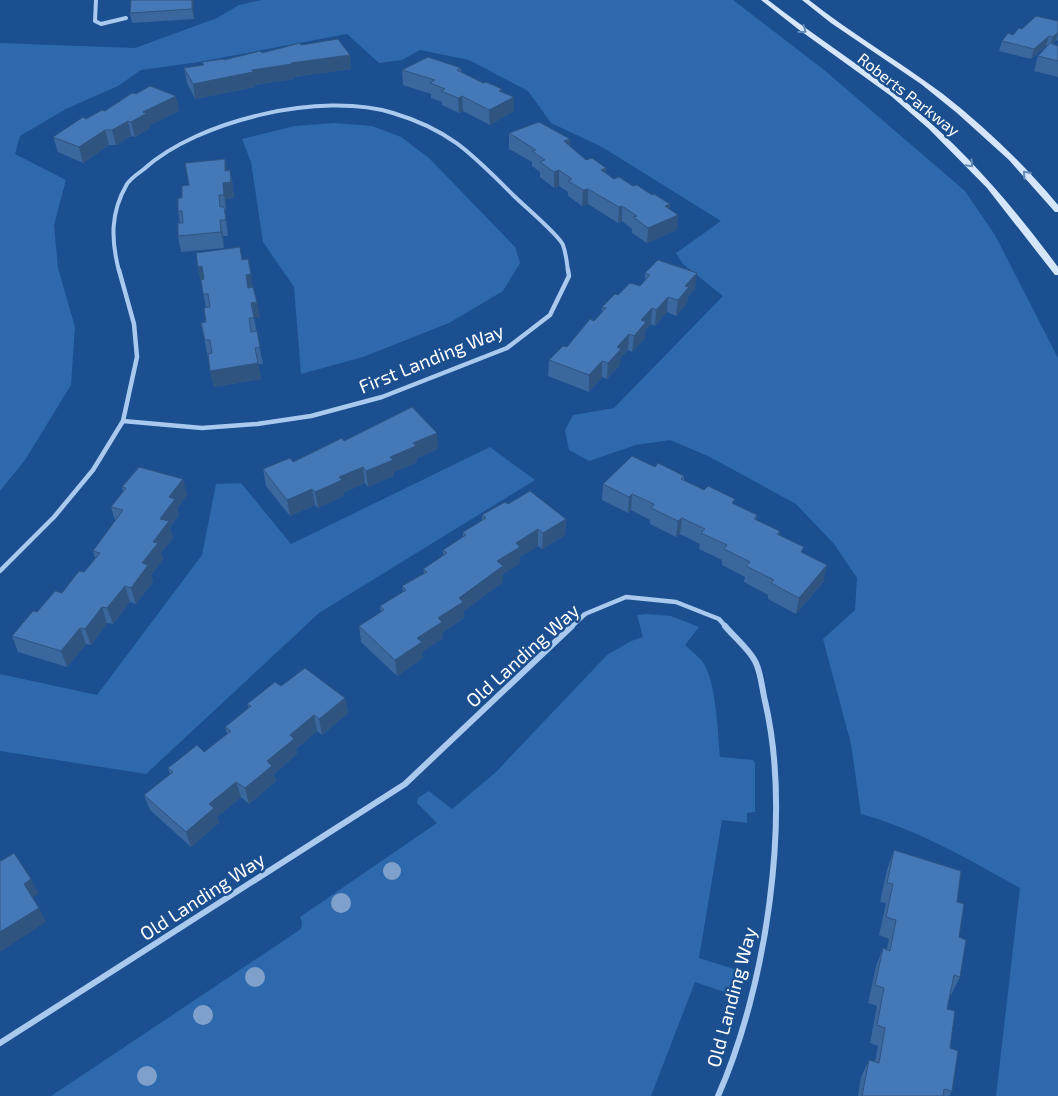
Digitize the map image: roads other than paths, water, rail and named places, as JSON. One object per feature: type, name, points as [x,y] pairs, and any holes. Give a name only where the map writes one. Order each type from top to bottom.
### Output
[{"type":"main road","name":"Roberts Parkway","points":[[764,0],[910,108],[956,148],[997,193],[1058,273]]},
{"type":"main road","name":"Roberts Parkway","points":[[805,0],[924,84],[972,121],[1015,162],[1058,210]]},
{"type":"street","points":[[96,0],[94,21],[101,24],[126,18]]},
{"type":"street","name":"First Landing Way","points":[[0,571],[54,517],[93,470],[123,421],[137,357],[134,324],[113,248],[112,218],[128,183],[158,156],[204,133],[248,117],[295,108],[345,106],[391,112],[430,126],[464,147],[563,244],[569,276],[550,315],[507,348],[382,397],[310,416],[257,424],[202,428],[123,421]]},
{"type":"street","name":"Old Landing Way","points":[[0,1043],[405,784],[586,614],[626,597],[676,602],[719,619],[755,662],[772,733],[776,824],[765,938],[733,1062],[718,1096]]}]
